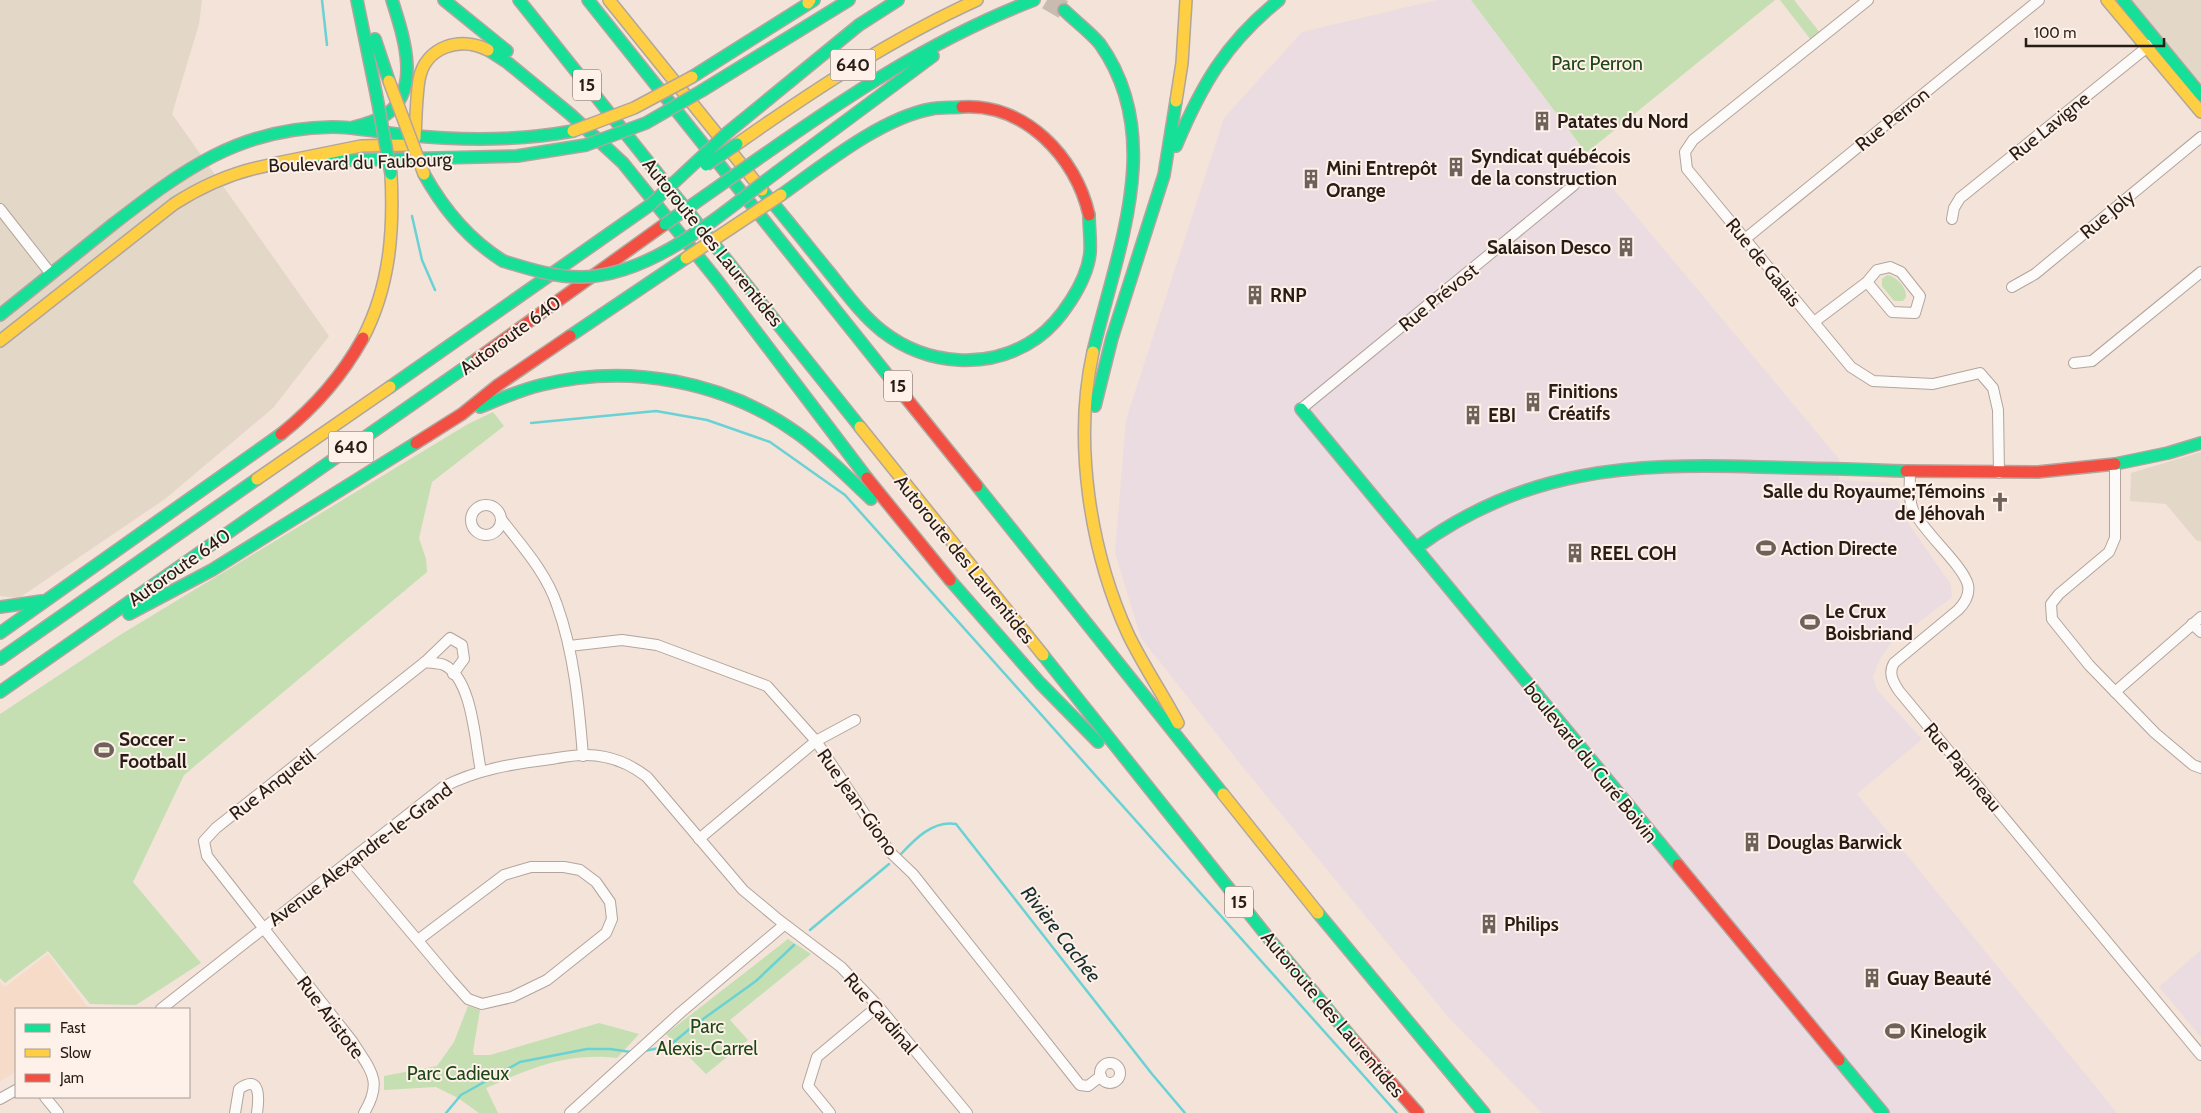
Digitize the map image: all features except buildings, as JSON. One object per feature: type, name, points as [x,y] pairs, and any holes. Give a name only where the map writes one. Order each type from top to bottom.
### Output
[{"type":"main road","points":[[359,0],[424,174],[442,206],[463,231],[485,250],[504,261],[530,272],[563,278],[592,277],[627,270],[648,262],[677,244],[777,172],[980,22]]},
{"type":"main road","points":[[1,632],[284,434],[312,409],[348,366],[374,316],[384,287],[393,231],[391,174],[359,0]]},
{"type":"main road","points":[[351,128],[388,114],[398,102],[402,93],[406,77],[406,53],[392,0]]},
{"type":"main road","points":[[444,0],[601,129],[655,170]]},
{"type":"main road","name":"Autoroute des Laurentides","points":[[519,0],[1300,977],[1418,1113]]},
{"type":"main road","name":"15","points":[[588,0],[1396,1010],[1484,1113]]},
{"type":"main road","points":[[56,654],[212,570],[462,414],[498,385],[686,258],[781,195],[863,140],[910,116],[949,106],[970,106],[996,110],[1023,120],[1052,142],[1071,166],[1087,205],[1091,236],[1087,266],[1076,294],[1062,315],[1040,336],[1015,351],[996,358],[965,361],[935,358],[908,349],[883,333],[859,309],[633,30],[609,0]]},
{"type":"main road","points":[[619,0],[633,30]]},
{"type":"main road","name":"Boulevard du Faubourg","points":[[0,341],[160,213],[179,200],[220,179],[272,164],[517,156],[586,145],[646,123],[849,0]]},
{"type":"main road","points":[[650,205],[727,133],[859,25],[898,0]]},
{"type":"main road","name":"Autoroute 640","points":[[0,659],[822,85],[875,51],[916,28],[977,0]]},
{"type":"main road","name":"Autoroute 640","points":[[0,692],[881,74],[936,43],[980,22],[1034,0]]},
{"type":"main road","points":[[1164,175],[1182,63],[1186,0]]},
{"type":"main road","points":[[1086,447],[1106,358],[1164,175],[1197,97],[1215,65],[1239,35],[1278,0]]},
{"type":"main road","points":[[2107,0],[2201,95]]},
{"type":"main road","points":[[2123,0],[2151,44],[2201,112]]},
{"type":"main road","name":"Boulevard du Faubourg","points":[[0,315],[172,178],[219,151],[243,142],[288,131],[319,128],[351,128],[415,136],[504,141],[573,131],[605,122],[635,109],[692,77],[811,1]]},
{"type":"main road","points":[[1064,10],[1093,35],[1111,59],[1127,93],[1134,131],[1134,162],[1131,191],[1087,380],[1084,418],[1088,490],[1093,520],[1103,565],[1131,640],[1206,772]]},
{"type":"main road","points":[[272,164],[361,146],[407,146],[412,144],[415,136],[421,71],[429,58],[442,48],[464,42],[479,46],[498,56],[596,137],[635,176],[715,276],[853,460],[921,544],[1061,706],[1159,802]]},
{"type":"main road","points":[[51,274],[62,290]]},
{"type":"main road","points":[[462,414],[541,385],[586,377],[647,377],[704,388],[757,409],[795,432],[834,464],[921,544]]},
{"type":"main road","name":"boulevard du Curé Boivin","points":[[1302,409],[1883,1113]]},
{"type":"main road","points":[[1416,548],[1453,522],[1498,501],[1558,482],[1611,470],[1666,465],[1702,465],[2000,473],[2062,472],[2115,466],[2201,443]]},
{"type":"main road","points":[[0,607],[45,600]]},
{"type":"street","name":"Rue de Galais","points":[[1868,0],[1693,140],[1685,152],[1687,169],[1851,367],[1873,381],[1933,384],[1980,373],[1994,388],[1998,410],[2000,473]]},
{"type":"street","name":"Rue Perron","points":[[1745,239],[2039,0]]},
{"type":"street","name":"Rue Lavigne","points":[[1952,220],[1954,208],[1960,198],[2151,44]]},
{"type":"street","name":"Rue Joly","points":[[2012,287],[2034,274],[2201,137]]},
{"type":"street","name":"Rue Prévost","points":[[1302,409],[1574,185]]},
{"type":"street","points":[[0,209],[51,274]]},
{"type":"street","points":[[1814,322],[1867,282],[1877,270],[1890,267],[1901,272],[1920,296],[1915,313],[1892,312],[1867,282]]},
{"type":"street","points":[[2074,364],[2092,361],[2201,272]]},
{"type":"street","points":[[2115,466],[2115,538],[2109,552],[2050,604],[2052,619],[2089,666],[2155,733],[2193,764],[2201,768]]},
{"type":"street","name":"Rue Papineau","points":[[1910,471],[1910,497],[1914,511],[1927,531],[1964,577],[1968,592],[1961,607],[1894,663],[1891,669],[1893,681],[2201,1055]]},
{"type":"street","points":[[501,519],[536,564],[557,604],[569,646],[583,756]]},
{"type":"street","points":[[2115,692],[2201,617]]},
{"type":"street","points":[[2192,624],[2201,632]]},
{"type":"street","name":"Rue Anquetil","points":[[262,929],[206,856],[204,841],[216,828],[425,662],[450,638],[462,645],[464,660],[453,674]]},
{"type":"street","name":"Rue Jean-Giono","points":[[569,646],[622,640],[657,645],[767,686],[816,740],[890,852],[913,874],[1080,1085],[1088,1086],[1101,1076]]},
{"type":"street","points":[[425,662],[445,665],[458,678],[472,710],[481,770]]},
{"type":"street","points":[[699,839],[816,740],[855,720]]},
{"type":"street","name":"Avenue Alexandre-le-Grand","points":[[162,1008],[436,792],[456,780],[481,770],[500,766],[583,756],[611,759],[642,773],[657,787],[744,890],[784,924]]},
{"type":"street","points":[[350,860],[384,903],[468,999],[482,1004],[512,997],[547,980],[606,933],[612,918],[610,902],[596,882],[580,870],[564,867],[531,867],[504,875],[418,940]]},
{"type":"street","points":[[570,1113],[680,1013],[784,924]]},
{"type":"street","name":"Rue Cardinal","points":[[784,924],[841,967],[878,1006],[967,1113]]},
{"type":"street","name":"Rue Aristote","points":[[262,929],[352,1041],[371,1071],[375,1088],[373,1099],[364,1113]]},
{"type":"street","points":[[830,1113],[808,1086],[816,1058],[878,1006]]},
{"type":"street","points":[[235,1113],[239,1089],[245,1084],[257,1087],[260,1093],[257,1113]]},
{"type":"street","points":[[0,1098],[15,1090]]},
{"type":"street","points":[[46,1098],[58,1113]]},
{"type":"shaded area","points":[[0,0],[202,0],[199,24],[172,114],[329,336],[273,408],[165,499],[19,598],[0,596]]},
{"type":"shaded area","points":[[1437,0],[1471,0],[1601,174],[1839,459],[1839,480],[1889,483],[1897,496],[1902,514],[1951,585],[1952,597],[1890,644],[1879,661],[1873,677],[1877,690],[1922,739],[1857,794],[2117,1113],[1542,1113],[1450,1019],[1246,771],[1141,638],[1115,553],[1126,420],[1224,118],[1302,32]]},
{"type":"shaded area","points":[[2131,0],[2201,0],[2201,85]]},
{"type":"shaded area","points":[[2201,452],[2201,542],[2196,540],[2166,504],[2130,501],[2131,473]]},
{"type":"shaded area","points":[[2201,950],[2201,1037],[2159,987]]},
{"type":"shaded area","points":[[48,954],[88,1008],[15,1008],[15,1073],[0,1081],[0,982],[5,987]]},
{"type":"green space","name":"Parc Perron","points":[[1471,0],[1775,0],[1586,153]]},
{"type":"green space","points":[[1780,0],[1794,0],[1821,34],[1811,40]]},
{"type":"green space","points":[[1887,275],[1897,280],[1903,286],[1906,297],[1903,301],[1894,301],[1882,286],[1882,279]]},
{"type":"green space","points":[[493,412],[504,426],[432,482],[419,538],[426,559],[427,572],[184,775],[133,882],[201,963],[136,1005],[90,1004],[48,951],[5,983],[0,978],[0,714],[120,635],[468,424]]},
{"type":"green space","name":"Parc Alexis-Carrel","points":[[788,939],[811,954],[730,1020],[748,1040],[706,1074],[666,1034]]},
{"type":"green space","name":"Parc Cadieux","points":[[468,1006],[480,1010],[473,1051],[474,1055],[490,1055],[599,1023],[639,1034],[617,1058],[582,1057],[550,1063],[486,1088],[498,1113],[479,1113],[458,1098],[436,1087],[384,1090],[384,1076],[437,1066],[454,1042]]},
{"type":"waterway","points":[[322,0],[327,45]]},
{"type":"waterway","points":[[412,216],[422,260],[435,290]]},
{"type":"waterway","points":[[531,423],[656,411],[707,420],[770,442],[845,495],[1397,1113]]},
{"type":"waterway","name":"Rivière Cachée","points":[[901,854],[912,842],[932,828],[940,825],[956,824],[1152,1074],[1185,1113]]},
{"type":"waterway","name":"Rivière Cachée","points":[[810,930],[889,864]]},
{"type":"waterway","name":"Rivière Cachée","points":[[644,1051],[669,1046],[756,981],[794,945]]},
{"type":"waterway","name":"Rivière Cachée","points":[[446,1113],[461,1095],[520,1062],[587,1049],[610,1049],[631,1052]]},
{"type":"tunnel","points":[[1047,0],[1064,10]]},
{"type":"traffic: fast","points":[[357,0],[377,98]]},
{"type":"traffic: fast","points":[[351,128],[372,122],[384,116],[396,105],[403,92],[407,78],[405,45],[392,0]]},
{"type":"traffic: fast","points":[[444,0],[507,51]]},
{"type":"traffic: fast","points":[[519,0],[860,427]]},
{"type":"traffic: fast","points":[[588,0],[898,388]]},
{"type":"traffic: fast","points":[[692,77],[814,0]]},
{"type":"traffic: fast","points":[[703,90],[849,0]]},
{"type":"traffic: fast","points":[[727,133],[859,25],[898,0]]},
{"type":"traffic: fast","points":[[752,163],[888,72],[959,33],[1034,0]]},
{"type":"traffic: fast","points":[[1176,146],[1196,103],[1217,66],[1244,32],[1279,0]]},
{"type":"traffic: fast","points":[[2123,0],[2201,95]]},
{"type":"traffic: fast","points":[[1064,10],[1100,44],[1120,80],[1130,118],[1133,156],[1130,196],[1123,235],[1093,352]]},
{"type":"traffic: fast","points":[[375,39],[389,81]]},
{"type":"traffic: fast","points":[[488,50],[508,63],[570,114],[623,163],[717,280],[867,478]]},
{"type":"traffic: fast","points":[[777,172],[933,56]]},
{"type":"traffic: fast","points":[[586,145],[646,123],[703,90]]},
{"type":"traffic: fast","points":[[377,98],[391,174]]},
{"type":"traffic: fast","points":[[1095,406],[1112,338],[1164,175],[1176,101]]},
{"type":"traffic: fast","points":[[781,195],[833,157],[892,122],[931,109],[962,107]]},
{"type":"traffic: fast","points":[[0,315],[112,225],[188,170],[240,144],[268,135],[299,129],[332,127],[428,137],[470,139],[532,137],[573,131]]},
{"type":"traffic: fast","points":[[650,205],[727,133]]},
{"type":"traffic: fast","points":[[706,165],[737,144]]},
{"type":"traffic: fast","points":[[316,161],[517,156],[586,145]]},
{"type":"traffic: fast","points":[[665,224],[752,163]]},
{"type":"traffic: fast","points":[[503,261],[542,272],[571,277],[608,274],[634,266],[685,240],[777,172]]},
{"type":"traffic: fast","points":[[424,174],[440,200],[458,223],[479,243],[503,261]]},
{"type":"traffic: fast","points":[[762,190],[854,303],[882,331],[900,343],[919,352],[959,360],[979,360],[1019,349],[1037,338],[1055,322],[1078,288],[1088,264],[1090,253],[1089,215]]},
{"type":"traffic: fast","points":[[390,387],[650,205]]},
{"type":"traffic: fast","points":[[570,336],[686,258]]},
{"type":"traffic: fast","points":[[0,692],[477,359]]},
{"type":"traffic: fast","points":[[480,407],[533,387],[574,379],[608,376],[675,381],[739,400],[769,415],[817,448],[871,499]]},
{"type":"traffic: fast","points":[[1301,409],[1678,865]]},
{"type":"traffic: fast","points":[[0,633],[281,434]]},
{"type":"traffic: fast","points":[[129,614],[212,570],[416,443]]},
{"type":"traffic: fast","points":[[2115,464],[2168,453],[2201,443]]},
{"type":"traffic: fast","points":[[1416,548],[1456,522],[1497,501],[1579,476],[1622,470],[1711,466],[1906,471]]},
{"type":"traffic: fast","points":[[0,659],[257,479]]},
{"type":"traffic: fast","points":[[977,486],[1223,794]]},
{"type":"traffic: fast","points":[[950,580],[1040,683],[1098,742]]},
{"type":"traffic: fast","points":[[0,607],[42,601]]},
{"type":"traffic: fast","points":[[1043,655],[1270,940],[1356,1043]]},
{"type":"traffic: fast","points":[[1318,913],[1484,1113]]},
{"type":"traffic: fast","points":[[1839,1060],[1883,1113]]},
{"type":"traffic: slow","points":[[609,0],[762,190]]},
{"type":"traffic: slow","points":[[737,144],[854,66],[914,31],[977,0]]},
{"type":"traffic: slow","points":[[1176,101],[1182,63],[1186,0]]},
{"type":"traffic: slow","points":[[2107,0],[2201,112]]},
{"type":"traffic: slow","points":[[272,164],[361,146],[410,145],[415,138],[419,80],[423,68],[429,59],[436,52],[456,44],[478,46],[488,50]]},
{"type":"traffic: slow","points":[[573,131],[634,108],[692,77]]},
{"type":"traffic: slow","points":[[389,81],[424,174]]},
{"type":"traffic: slow","points":[[0,341],[174,204],[226,177],[254,168],[283,163]]},
{"type":"traffic: slow","points":[[363,338],[372,318],[385,278],[391,237],[391,174]]},
{"type":"traffic: slow","points":[[686,258],[781,195]]},
{"type":"traffic: slow","points":[[1093,352],[1087,387],[1085,459],[1095,532],[1104,568],[1128,634],[1178,723]]},
{"type":"traffic: slow","points":[[257,479],[390,387]]},
{"type":"traffic: slow","points":[[860,427],[1043,655]]},
{"type":"traffic: slow","points":[[1223,794],[1318,913]]},
{"type":"traffic: jam","points":[[962,107],[985,108],[1007,114],[1026,124],[1044,138],[1060,154],[1073,173],[1089,215]]},
{"type":"traffic: jam","points":[[477,359],[665,224]]},
{"type":"traffic: jam","points":[[416,443],[462,414],[498,385],[570,336]]},
{"type":"traffic: jam","points":[[281,434],[327,390],[363,338]]},
{"type":"traffic: jam","points":[[898,388],[977,486]]},
{"type":"traffic: jam","points":[[1906,471],[2038,472],[2115,464]]},
{"type":"traffic: jam","points":[[867,478],[950,580]]},
{"type":"traffic: jam","points":[[1678,865],[1839,1060]]},
{"type":"traffic: jam","points":[[1356,1043],[1418,1113]]},
{"type":"place","name":"Patates du Nord","points":[[1542,121]]},
{"type":"place","name":"Syndicat québécois de la construction","points":[[1456,167]]},
{"type":"place","name":"Mini Entrepôt Orange","points":[[1311,179]]},
{"type":"place","name":"Salaison Desco","points":[[1626,247]]},
{"type":"place","name":"RNP","points":[[1255,295]]},
{"type":"place","name":"Finitions Créatifs","points":[[1533,402]]},
{"type":"place","name":"EBI","points":[[1473,415]]},
{"type":"place","name":"Salle du Royaume;Témoins de Jéhovah","points":[[2000,502]]},
{"type":"place","name":"Action Directe","points":[[1766,548]]},
{"type":"place","name":"REEL COH","points":[[1575,553]]},
{"type":"place","name":"Le Crux Boisbriand","points":[[1810,622]]},
{"type":"place","name":"Soccer - Football","points":[[104,750]]},
{"type":"place","name":"Douglas Barwick","points":[[1752,842]]},
{"type":"place","name":"Philips","points":[[1489,924]]},
{"type":"place","name":"Guay Beauté","points":[[1872,978]]},
{"type":"place","name":"Kinelogik","points":[[1895,1031]]}]
